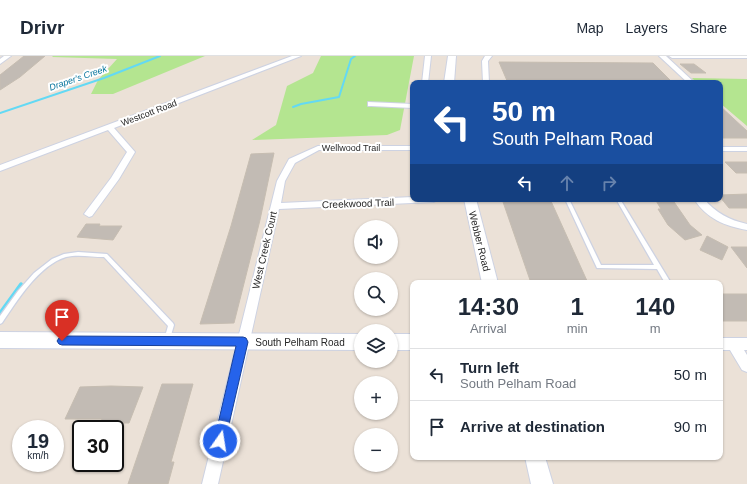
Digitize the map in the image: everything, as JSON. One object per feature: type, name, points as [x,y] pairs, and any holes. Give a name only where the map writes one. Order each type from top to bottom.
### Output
[{"type":"main road","points":[[449,80],[452,56]]},
{"type":"main road","name":"Webber Road","points":[[471,202],[489,280]]},
{"type":"main road","name":"South Pelham Road","points":[[0,340],[354,342]]},
{"type":"main road","points":[[398,342],[410,342]]},
{"type":"main road","points":[[536,460],[542,484]]},
{"type":"street","points":[[0,62],[8,56]]},
{"type":"street","name":"Westcott Road","points":[[0,168],[110,128],[298,56]]},
{"type":"street","points":[[425,80],[428,56]]},
{"type":"street","points":[[486,80],[485,61],[489,56]]},
{"type":"street","points":[[662,56],[689,80]]},
{"type":"street","points":[[672,56],[747,56]]},
{"type":"street","points":[[371,104],[410,106]]},
{"type":"street","points":[[89,214],[115,179],[131,152],[110,128]]},
{"type":"street","name":"Wellwood Trail","points":[[292,161],[318,148],[410,148]]},
{"type":"street","points":[[723,149],[747,149]]},
{"type":"street","name":"West Creek Court","points":[[210,484],[281,181],[292,161]]},
{"type":"street","name":"Creekwood Trail","points":[[280,206],[410,200]]},
{"type":"street","points":[[701,202],[711,214],[727,222],[747,227]]},
{"type":"street","points":[[726,344],[747,344]]},
{"type":"street","points":[[726,344],[747,366]]},
{"type":"lane","points":[[568,202],[598,267],[658,267]]},
{"type":"lane","points":[[620,202],[666,280]]},
{"type":"lane","points":[[0,321],[41,268],[65,255],[105,255],[171,325],[166,341]]},
{"type":"green space","points":[[205,56],[113,94],[91,94],[98,80],[117,59],[52,57]]},
{"type":"green space","points":[[321,56],[414,56],[400,130],[387,135],[252,140],[276,125],[287,86],[313,73]]},
{"type":"green space","points":[[692,78],[747,79],[747,126],[723,106],[723,80],[694,80]]},
{"type":"building","points":[[24,56],[45,56],[20,77],[0,90],[0,75]]},
{"type":"building","points":[[499,62],[653,63],[670,80],[507,80]]},
{"type":"building","points":[[680,64],[694,64],[706,73],[691,73]]},
{"type":"building","points":[[723,109],[747,131],[747,138],[723,138]]},
{"type":"building","points":[[274,153],[260,220],[234,323],[200,324],[231,226],[251,154]]},
{"type":"building","points":[[725,162],[747,162],[747,173],[736,173]]},
{"type":"building","points":[[747,194],[747,208],[729,208],[723,201],[723,195]]},
{"type":"building","points":[[503,202],[551,202],[587,280],[530,280]]},
{"type":"building","points":[[657,202],[674,202],[690,225],[702,235],[685,240],[668,225],[658,209],[661,209]]},
{"type":"building","points":[[86,224],[100,224],[99,226],[122,226],[113,240],[77,237]]},
{"type":"building","points":[[707,236],[728,247],[722,260],[700,250]]},
{"type":"building","points":[[731,247],[747,247],[747,268]]},
{"type":"building","points":[[723,294],[747,294],[747,321],[723,321]]},
{"type":"building","points":[[162,384],[193,384],[171,462],[174,462],[168,484],[128,484]]},
{"type":"building","points":[[80,387],[143,387],[129,423],[124,423],[124,420],[65,419]]},
{"type":"waterway","name":"Draper's Creek","points":[[0,113],[104,78],[160,56]]},
{"type":"waterway","name":"Draper's Creek","points":[[293,107],[301,104],[339,97],[351,59],[355,56]]},
{"type":"waterway","points":[[0,313],[21,284]]},
{"type":"route","points":[[62,341],[243,342],[220,441]]}]
